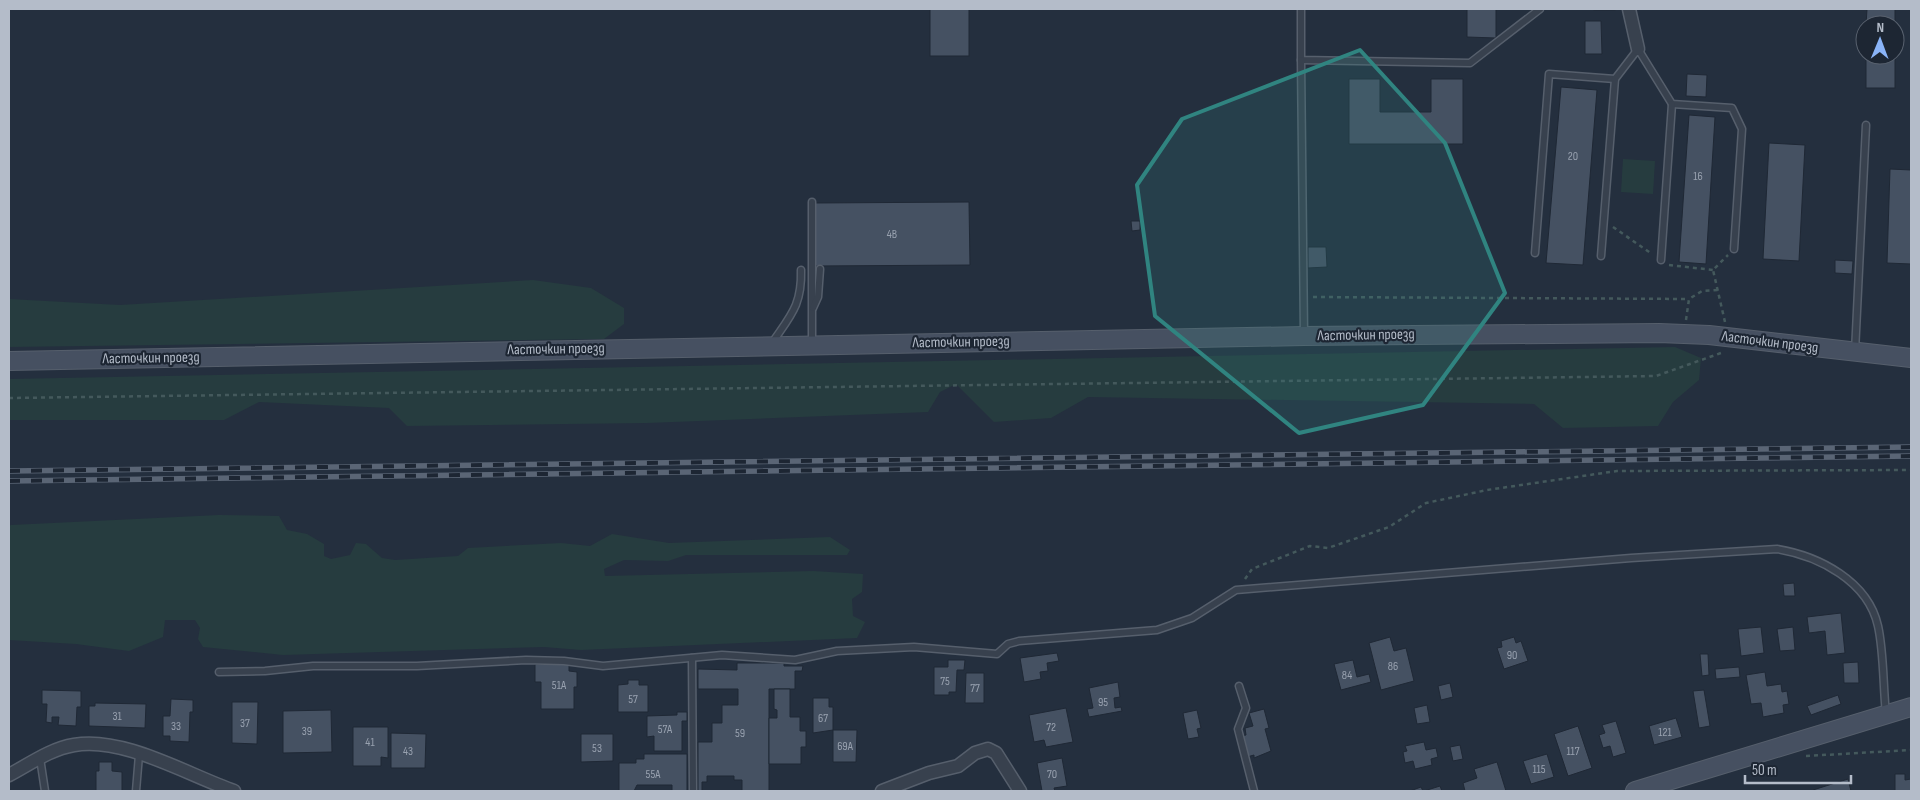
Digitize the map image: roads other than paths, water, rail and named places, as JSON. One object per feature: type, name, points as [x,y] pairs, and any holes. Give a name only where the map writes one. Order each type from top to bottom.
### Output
[{"type":"street","points":[[1629,9],[1638,49]]},
{"type":"street","name":"Ласточкин проезд","points":[[9,361],[1304,336],[1684,334],[1729,344],[1911,358]]},
{"type":"street","points":[[1635,791],[1911,707]]},
{"type":"street","points":[[9,775],[53,751],[75,744],[98,745],[124,749],[234,791]]},
{"type":"street","points":[[882,791],[929,773],[958,766],[975,753],[988,749],[996,753],[1020,791]]},
{"type":"lane","points":[[1301,9],[1304,336]]},
{"type":"lane","points":[[1301,60],[1470,63],[1540,9]]},
{"type":"lane","points":[[1601,256],[1614,79],[1638,49],[1672,104],[1661,260]]},
{"type":"lane","points":[[1535,253],[1549,74],[1614,79]]},
{"type":"lane","points":[[1672,104],[1732,108],[1742,129],[1734,249]]},
{"type":"lane","points":[[1855,353],[1866,125]]},
{"type":"lane","points":[[812,202],[812,345]]},
{"type":"lane","points":[[812,312],[818,297],[820,268]]},
{"type":"lane","points":[[770,345],[795,309],[801,290],[801,270]]},
{"type":"lane","points":[[219,672],[265,671],[313,666],[417,666],[526,660],[564,661],[603,666],[692,658],[744,656],[795,660],[837,650],[914,647],[997,654],[1008,644],[1019,641],[1157,630],[1192,618],[1236,590],[1631,558],[1777,550],[1799,553],[1841,575],[1859,590],[1871,605],[1878,627],[1886,715]]},
{"type":"lane","points":[[692,658],[693,791]]},
{"type":"lane","points":[[1239,686],[1246,708],[1238,729],[1254,791]]},
{"type":"lane","points":[[136,791],[139,755]]},
{"type":"lane","points":[[40,758],[45,791]]},
{"type":"railway","points":[[9,471],[1911,447]]},
{"type":"railway","points":[[9,481],[1911,456]]}]
